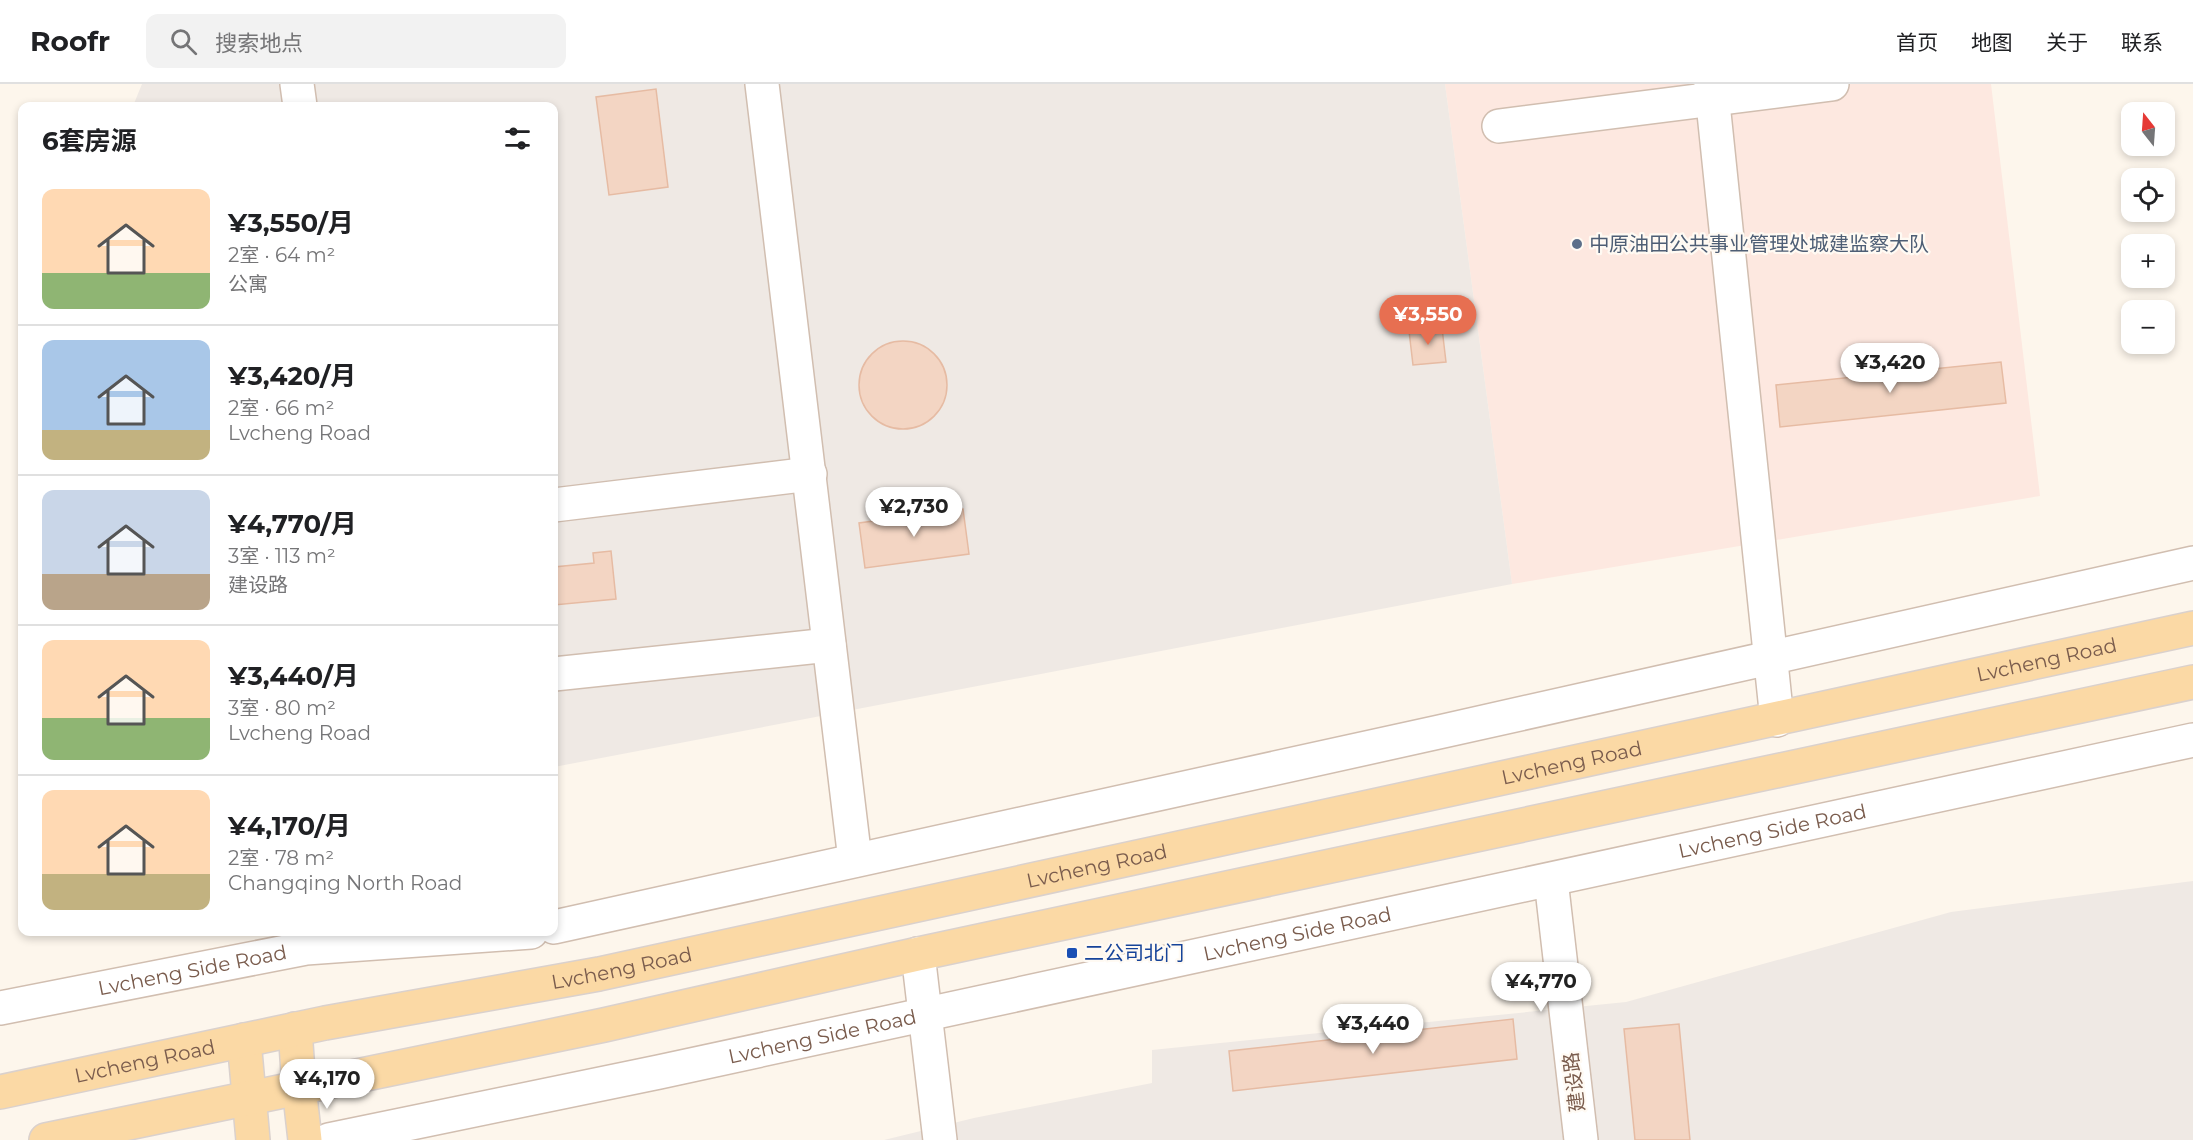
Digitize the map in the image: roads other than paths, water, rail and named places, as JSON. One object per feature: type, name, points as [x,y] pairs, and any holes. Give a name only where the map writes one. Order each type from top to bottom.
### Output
[{"type":"main road","name":"Lvcheng Road","points":[[0,1092],[295,1029],[599,974],[2193,628]]},
{"type":"main road","points":[[46,1140],[604,1025],[918,954],[2193,682]]},
{"type":"main road","points":[[295,1029],[305,1140]]},
{"type":"main road","points":[[244,1040],[253,1140]]},
{"type":"street","points":[[297,84],[299,102]]},
{"type":"street","points":[[762,84],[855,860]]},
{"type":"street","points":[[1499,126],[1711,92],[1832,84]]},
{"type":"street","points":[[1711,92],[1777,720]]},
{"type":"street","points":[[558,504],[810,474]]},
{"type":"street","points":[[558,926],[2193,563]]},
{"type":"street","points":[[558,674],[829,645]]},
{"type":"street","name":"Lvcheng Side Road","points":[[329,1140],[926,1015],[2193,740]]},
{"type":"street","name":"建设路","points":[[1551,880],[1581,1140]]},
{"type":"street","name":"Lvcheng Side Road","points":[[0,1008],[306,948],[475,936]]},
{"type":"street","points":[[918,954],[940,1140]]},
{"type":"place","name":"中原油田公共事业管理处城建监察大队","points":[[1577,244]]},
{"type":"place","name":"二公司北门","points":[[1072,953]]}]
